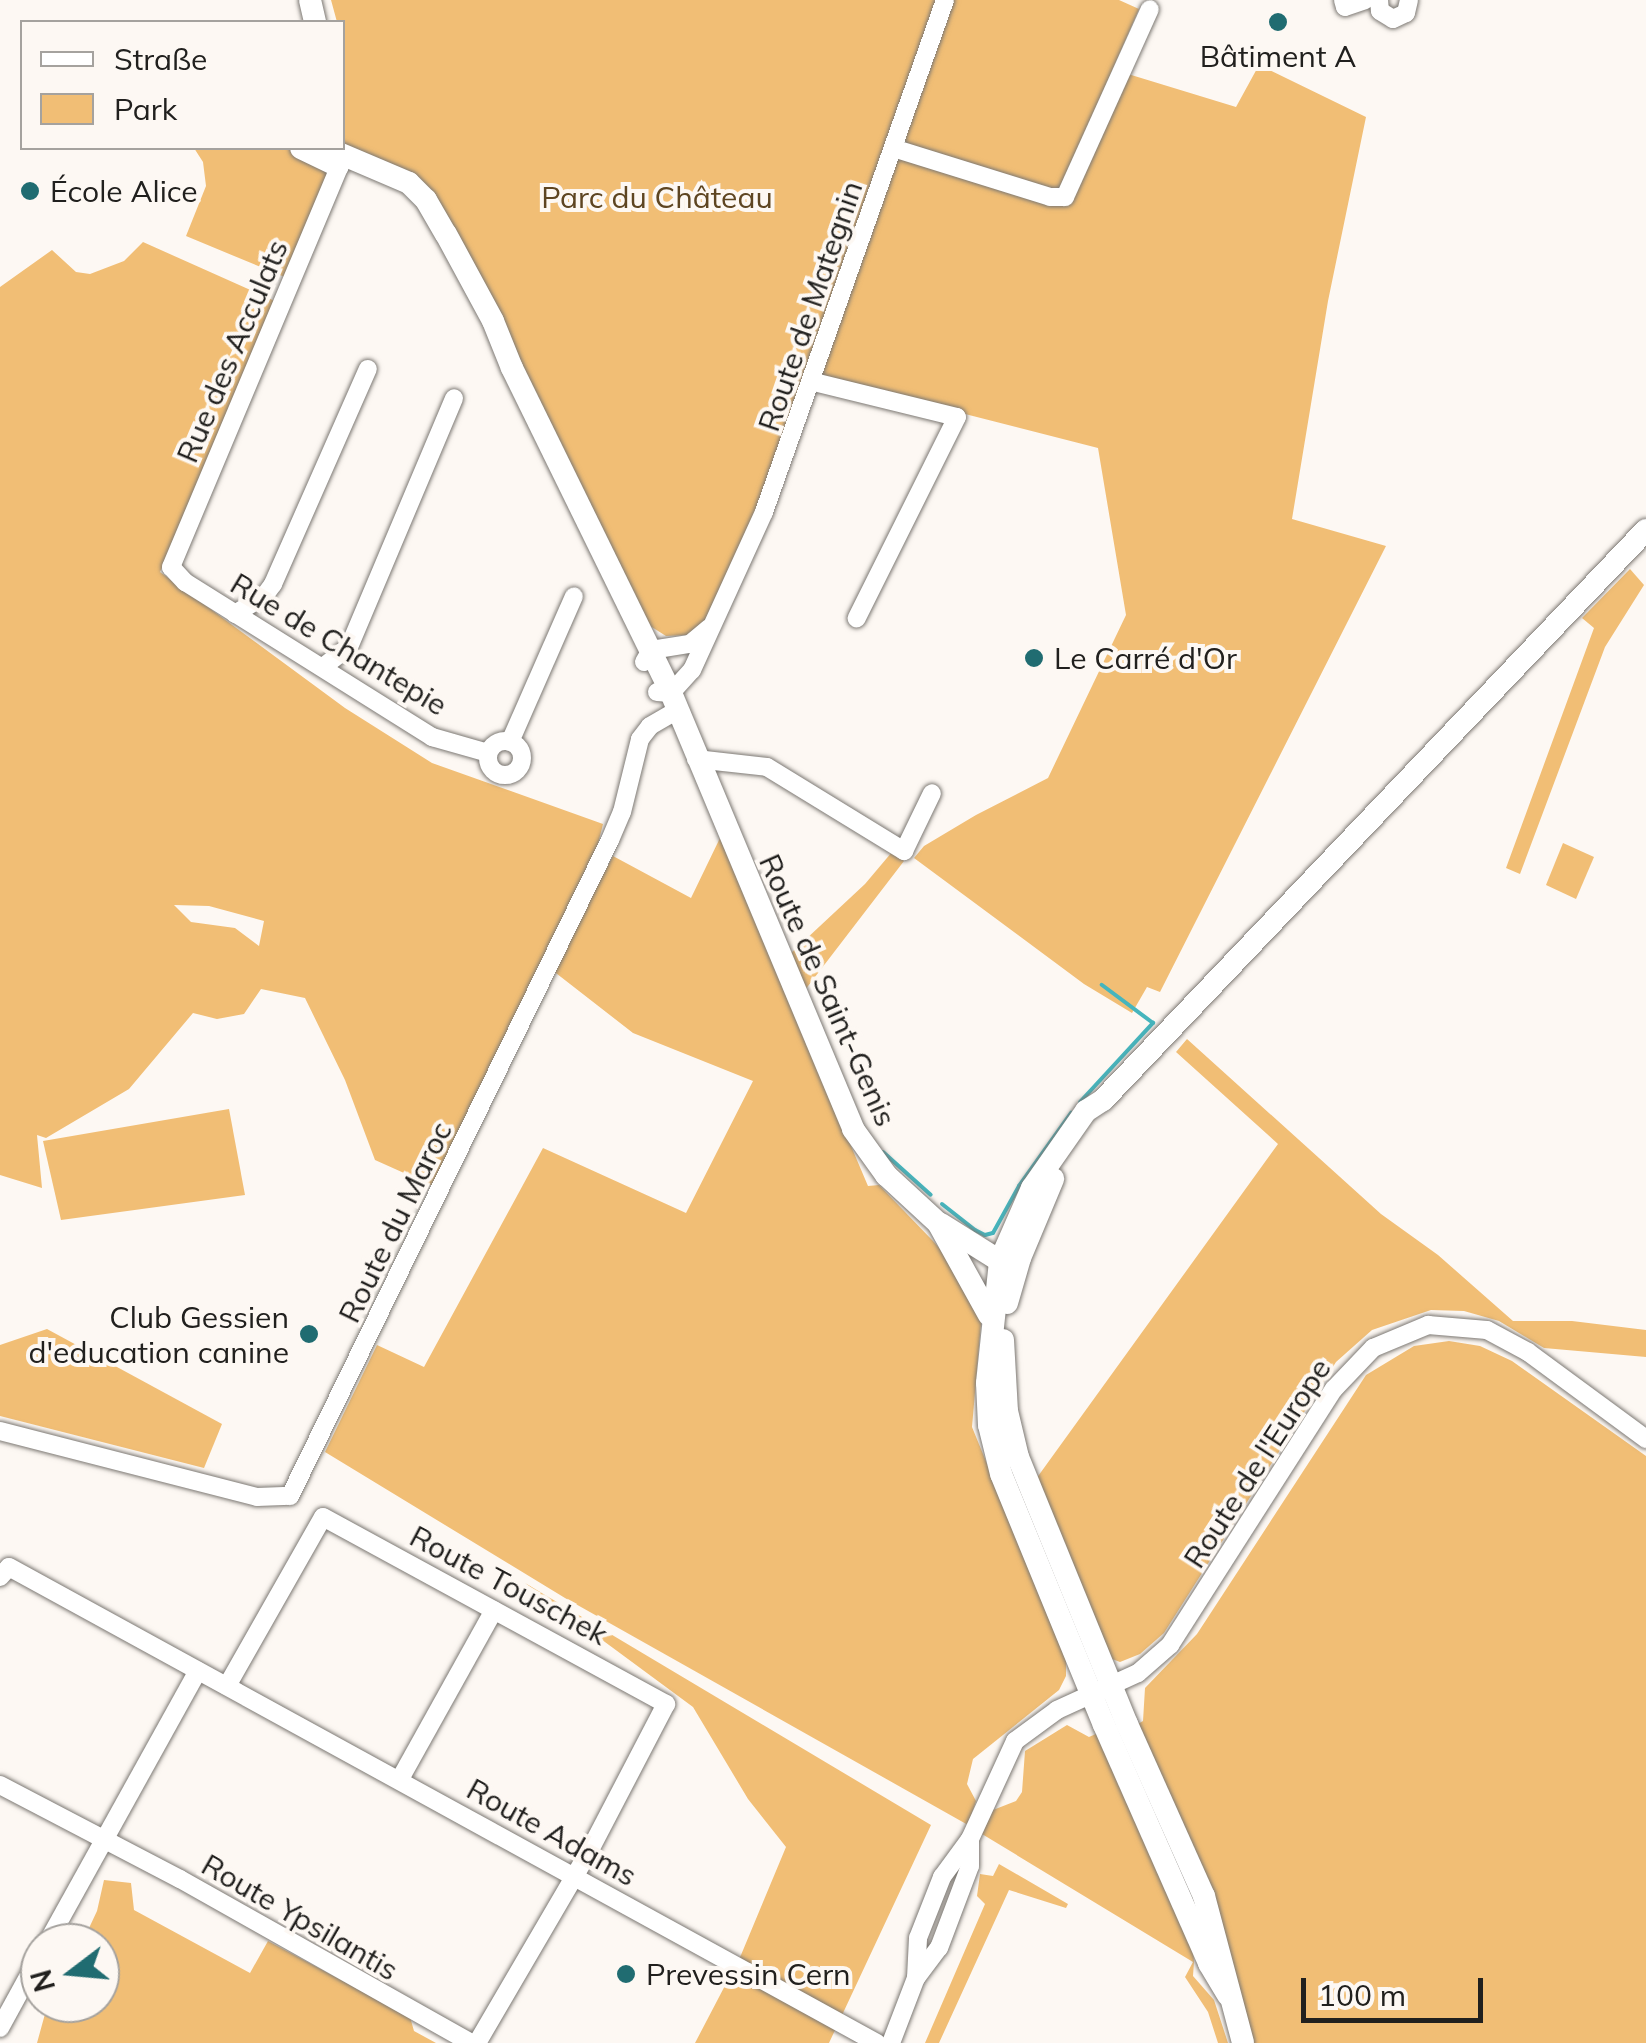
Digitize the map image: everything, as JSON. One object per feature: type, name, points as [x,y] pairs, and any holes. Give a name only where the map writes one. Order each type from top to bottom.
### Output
[{"type":"main road","name":"Route de Saint-Genis","points":[[309,150],[337,157],[414,203],[512,368],[590,530],[696,759],[859,1141],[886,1175],[1002,1276]]},
{"type":"main road","points":[[1243,2043],[1204,1896],[1101,1689],[1001,1474],[988,1405],[990,1318],[1042,1170],[1086,1112],[1102,1100],[1646,530]]},
{"type":"main road","name":"Route de Saint-Genis","points":[[938,1223],[990,1318]]},
{"type":"main road","points":[[969,1274],[982,1284],[1002,1276]]},
{"type":"main road","points":[[1002,1276],[1003,1352],[1012,1434],[1101,1689]]},
{"type":"street","name":"Route de Mategnin","points":[[668,702],[692,670],[770,500],[945,0]]},
{"type":"street","points":[[1343,0],[1346,6],[1364,0]]},
{"type":"street","points":[[1378,0],[1383,15],[1393,19],[1406,13],[1409,0]]},
{"type":"street","points":[[893,148],[1050,198],[1064,197],[1150,9]]},
{"type":"street","name":"Rue des Acculats","points":[[171,567],[337,157]]},
{"type":"street","points":[[235,614],[265,595],[273,584],[368,369]]},
{"type":"street","points":[[814,382],[957,417],[857,618]]},
{"type":"street","points":[[323,667],[349,648],[454,398]]},
{"type":"street","name":"Rue de Chantepie","points":[[171,567],[177,576],[235,614],[432,737],[488,753]]},
{"type":"street","points":[[510,742],[574,596]]},
{"type":"street","points":[[648,656],[690,644],[712,623]]},
{"type":"street","name":"Route du Maroc","points":[[0,1431],[257,1497],[290,1496],[610,840],[622,812],[640,739],[668,702]]},
{"type":"street","points":[[498,742],[510,742],[522,756],[520,766],[510,774],[494,772],[488,753],[498,742]]},
{"type":"street","points":[[696,759],[714,758],[727,764],[748,762],[767,767],[904,851],[932,793]]},
{"type":"street","points":[[708,787],[727,764]]},
{"type":"street","name":"Route de l'Europe","points":[[891,2043],[916,1978],[924,1924],[948,1866],[970,1838],[1000,1766],[1017,1738],[1138,1672],[1170,1645],[1353,1364],[1391,1337],[1440,1324],[1487,1330],[1528,1352],[1646,1439]]},
{"type":"street","name":"Route Touschek","points":[[227,1686],[323,1517],[666,1704],[574,1876]]},
{"type":"street","name":"Route Adams","points":[[0,1577],[10,1568],[870,2039]]},
{"type":"street","points":[[400,1779],[494,1610]]},
{"type":"street","points":[[57,1923],[198,1671]]},
{"type":"street","name":"Route Ypsilantis","points":[[0,1785],[474,2043],[574,1876]]},
{"type":"street","points":[[3,2016],[20,1988]]},
{"type":"street","points":[[870,2039],[900,2022]]},
{"type":"green space","name":"Parc du Château","points":[[331,0],[938,0],[763,497],[708,618],[688,635],[666,636],[647,624],[422,181],[345,149],[345,20],[336,20]]},
{"type":"green space","points":[[953,0],[1119,0],[1139,9],[1061,187],[1054,190],[920,148],[915,163],[1056,206],[1072,199],[1128,74],[1236,107],[1259,65],[1366,117],[1328,301],[1292,519],[1386,546],[1160,992],[1147,987],[1132,1013],[1084,984],[914,858],[924,846],[1048,778],[1126,615],[1098,448],[820,377]]},
{"type":"green space","points":[[195,150],[296,150],[329,172],[287,278],[186,236],[206,186],[203,162]]},
{"type":"green space","points":[[143,242],[277,302],[160,572],[345,708],[432,763],[603,824],[598,844],[433,1186],[375,1160],[345,1080],[305,998],[261,989],[244,1014],[217,1019],[193,1013],[129,1089],[46,1138],[37,1135],[42,1188],[0,1175],[0,287],[52,250],[76,272],[90,274],[124,261]],"holes":[[[174,905],[209,906],[264,921],[259,946],[235,928],[191,922]]]},
{"type":"green space","points":[[1630,569],[1644,585],[1605,647],[1520,874],[1506,868],[1594,628],[1582,618]]},
{"type":"green space","points":[[720,838],[868,1186],[879,1185],[933,1241],[959,1271],[976,1304],[981,1323],[972,1427],[1066,1658],[1066,1676],[1059,1690],[973,1759],[967,1784],[976,1801],[968,1825],[565,1598],[325,1452],[377,1345],[424,1367],[543,1148],[686,1213],[753,1081],[633,1033],[552,970],[613,856],[691,898]]},
{"type":"green space","points":[[1563,843],[1594,857],[1576,899],[1546,885]]},
{"type":"green space","points":[[892,852],[904,861],[805,990],[790,954],[865,884]]},
{"type":"green space","points":[[1187,1039],[1381,1214],[1438,1255],[1513,1321],[1572,1321],[1646,1330],[1646,1357],[1544,1348],[1499,1321],[1464,1311],[1431,1310],[1372,1330],[1336,1362],[1164,1633],[1140,1654],[1120,1662],[1112,1659],[1036,1479],[1278,1144],[1176,1052]]},
{"type":"green space","points":[[229,1109],[245,1195],[61,1220],[43,1141]]},
{"type":"green space","points":[[47,1329],[222,1424],[204,1468],[0,1416],[0,1345]]},
{"type":"green space","points":[[1449,1341],[1480,1346],[1512,1361],[1646,1456],[1646,2043],[1254,2043],[1138,1724],[1143,1721],[1145,1688],[1197,1634],[1366,1375],[1414,1346]]},
{"type":"green space","points":[[525,1583],[931,1825],[829,2043],[695,2043],[741,1955],[786,1847],[748,1799],[693,1707]]},
{"type":"green space","points":[[1067,1725],[1089,1737],[1098,1733],[1192,1939],[1194,1962],[1193,1976],[1214,2000],[1228,2043],[1218,2043],[1208,2012],[1185,1977],[1193,1962],[982,1834],[993,1810],[1016,1801],[1022,1792],[1025,1751]]},
{"type":"green space","points":[[999,1864],[1068,1904],[1066,1908],[1009,1890],[939,2043],[925,2043],[985,1904],[977,1896],[980,1874],[993,1876]]},
{"type":"green space","points":[[104,1880],[131,1883],[134,1910],[250,1973],[268,1941],[410,2017],[414,2031],[436,2043],[37,2043],[42,2023],[120,2023],[120,1923],[91,1923]]},
{"type":"waterway","points":[[1080,1102],[1153,1023],[1102,985]]},
{"type":"waterway","points":[[942,1204],[975,1230],[985,1235],[993,1233],[1019,1186],[1071,1113]]},
{"type":"waterway","points":[[883,1152],[931,1195]]},
{"type":"place","name":"Bâtiment A","points":[[1278,22]]},
{"type":"place","name":"École Alice","points":[[30,191]]},
{"type":"place","name":"Le Carré d'Or","points":[[1034,658]]},
{"type":"place","name":"Club Gessien d'education canine","points":[[309,1334]]},
{"type":"place","name":"Prevessin Cern","points":[[626,1974]]}]
